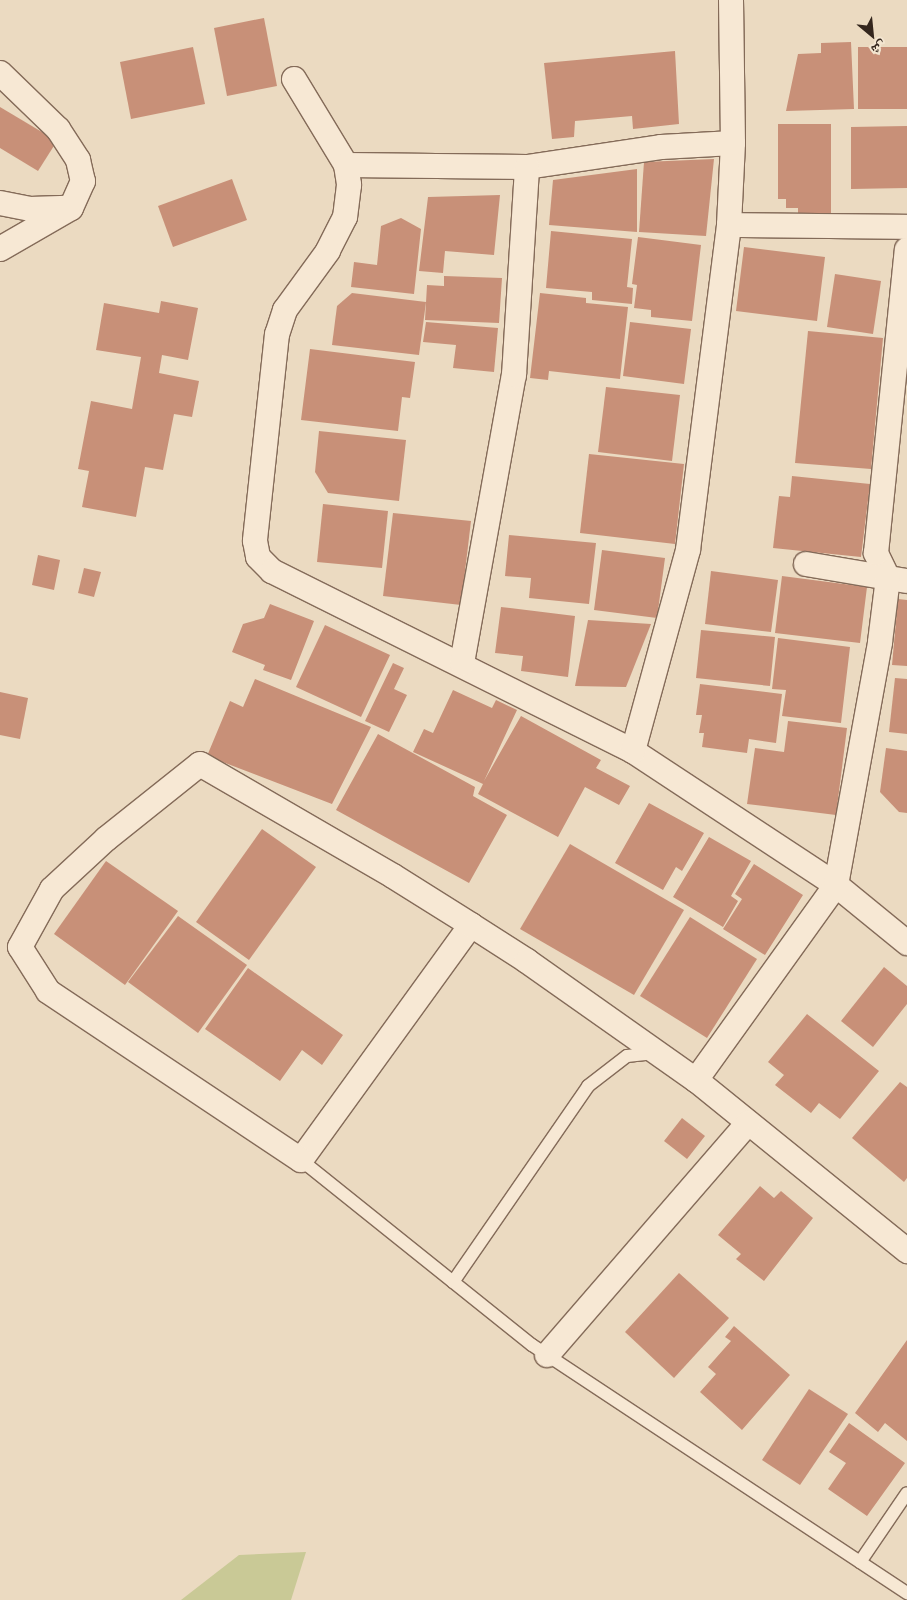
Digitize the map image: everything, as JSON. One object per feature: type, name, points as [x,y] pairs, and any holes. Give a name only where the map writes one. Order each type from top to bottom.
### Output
[{"type":"street","points":[[633,751],[688,550],[729,225],[733,143],[732,0]]},
{"type":"street","points":[[0,73],[58,129],[78,160],[83,181],[71,208],[0,249]]},
{"type":"street","points":[[294,79],[346,165],[348,185],[345,217],[328,251],[285,310],[277,334],[255,541],[258,557],[272,571],[462,663],[633,751],[836,885],[907,943]]},
{"type":"street","points":[[346,165],[527,167],[661,147],[733,143]]},
{"type":"street","points":[[462,663],[514,375],[527,167]]},
{"type":"street","points":[[0,203],[30,209],[71,208]]},
{"type":"street","points":[[729,225],[907,227]]},
{"type":"street","points":[[897,580],[876,554],[907,250]]},
{"type":"street","points":[[806,564],[897,580]]},
{"type":"street","points":[[696,1080],[836,885],[880,642],[897,580]]},
{"type":"street","points":[[471,925],[301,1160],[48,991],[20,947],[52,889],[106,839],[200,764],[471,925],[527,961],[696,1080],[907,1251]]},
{"type":"street","points":[[547,1356],[748,1123]]},
{"type":"lane","points":[[453,1282],[588,1086],[627,1056],[657,1053]]},
{"type":"lane","points":[[301,1160],[547,1356],[907,1593]]},
{"type":"lane","points":[[860,1562],[907,1493]]},
{"type":"green space","points":[[306,1552],[291,1600],[181,1600],[239,1555]]},
{"type":"building","points":[[264,18],[277,86],[227,96],[214,28]]},
{"type":"building","points":[[851,42],[854,109],[786,111],[798,54],[821,53],[821,43]]},
{"type":"building","points":[[193,47],[205,104],[131,119],[120,62]]},
{"type":"building","points":[[858,47],[907,47],[907,109],[858,109]]},
{"type":"building","points":[[675,51],[679,124],[633,129],[632,116],[575,121],[574,137],[552,139],[544,63]]},
{"type":"building","points":[[0,107],[57,141],[38,171],[0,148]]},
{"type":"building","points":[[778,124],[831,124],[831,215],[798,215],[798,208],[786,208],[786,199],[778,199]]},
{"type":"building","points":[[907,126],[907,188],[851,189],[851,127]]},
{"type":"building","points":[[714,159],[706,236],[639,232],[644,162]]},
{"type":"building","points":[[637,169],[637,232],[549,225],[553,180]]},
{"type":"building","points":[[232,179],[247,220],[173,247],[158,206]]},
{"type":"building","points":[[500,195],[494,255],[445,251],[443,273],[419,271],[428,197]]},
{"type":"building","points":[[401,218],[421,229],[414,294],[351,287],[354,262],[377,265],[381,226]]},
{"type":"building","points":[[551,231],[632,239],[627,287],[633,288],[632,304],[592,300],[592,292],[546,288]]},
{"type":"building","points":[[638,237],[701,245],[692,321],[651,317],[651,310],[634,308],[637,285],[632,284]]},
{"type":"building","points":[[744,247],[825,257],[817,321],[736,311]]},
{"type":"building","points":[[835,274],[881,281],[873,334],[827,327]]},
{"type":"building","points":[[444,276],[502,278],[499,323],[425,320],[427,285],[444,286]]},
{"type":"building","points":[[352,293],[426,302],[419,355],[332,345],[337,306]]},
{"type":"building","points":[[540,293],[586,298],[586,303],[628,307],[620,379],[549,371],[548,380],[530,378]]},
{"type":"building","points":[[161,301],[198,308],[188,360],[162,355],[159,373],[199,381],[192,417],[174,414],[163,470],[145,467],[136,517],[82,507],[89,471],[78,469],[91,401],[132,409],[141,357],[96,350],[104,303],[159,313]]},
{"type":"building","points":[[426,322],[498,328],[494,372],[453,368],[456,345],[423,342]]},
{"type":"building","points":[[630,322],[691,329],[684,384],[623,376]]},
{"type":"building","points":[[808,331],[883,338],[871,469],[795,463]]},
{"type":"building","points":[[310,349],[415,362],[410,398],[402,397],[398,431],[301,420]]},
{"type":"building","points":[[606,387],[680,395],[672,461],[598,452]]},
{"type":"building","points":[[319,431],[406,440],[399,501],[328,493],[315,472]]},
{"type":"building","points":[[589,454],[684,464],[675,544],[580,533]]},
{"type":"building","points":[[792,476],[870,484],[861,557],[773,548],[779,496],[790,497]]},
{"type":"building","points":[[323,504],[388,511],[382,568],[317,562]]},
{"type":"building","points":[[393,513],[471,521],[461,605],[383,596]]},
{"type":"building","points":[[509,535],[596,543],[589,604],[529,598],[531,578],[505,576]]},
{"type":"building","points":[[602,550],[665,558],[657,618],[594,610]]},
{"type":"building","points":[[38,555],[60,560],[54,590],[32,585]]},
{"type":"building","points":[[84,568],[101,572],[94,597],[78,593]]},
{"type":"building","points":[[711,571],[778,580],[771,632],[705,624]]},
{"type":"building","points":[[782,576],[867,587],[860,643],[775,633]]},
{"type":"building","points":[[898,599],[907,600],[907,666],[892,665]]},
{"type":"building","points":[[270,604],[314,621],[291,680],[263,670],[265,665],[232,652],[243,624],[264,618]]},
{"type":"building","points":[[501,607],[575,616],[568,677],[521,671],[523,656],[495,653]]},
{"type":"building","points":[[588,620],[651,624],[626,687],[575,686]]},
{"type":"building","points":[[325,625],[390,655],[361,717],[296,687]]},
{"type":"building","points":[[701,630],[775,637],[770,686],[696,678]]},
{"type":"building","points":[[778,638],[850,647],[841,723],[782,716],[786,690],[772,689]]},
{"type":"building","points":[[393,663],[404,668],[394,689],[407,695],[389,732],[365,721]]},
{"type":"building","points":[[895,678],[907,679],[907,734],[889,732]]},
{"type":"building","points":[[255,679],[371,727],[332,804],[207,756],[230,701],[243,707]]},
{"type":"building","points":[[700,684],[782,694],[776,743],[749,739],[747,753],[702,747],[704,733],[699,733],[702,715],[696,715]]},
{"type":"building","points":[[453,690],[492,708],[496,700],[517,710],[484,781],[521,716],[601,760],[596,768],[630,786],[619,805],[585,787],[558,837],[478,794],[483,784],[413,752],[424,729],[433,733]]},
{"type":"building","points":[[0,692],[28,698],[20,739],[0,735]]},
{"type":"building","points":[[788,721],[847,728],[836,815],[747,804],[755,748],[784,752]]},
{"type":"building","points":[[378,734],[475,787],[473,796],[507,815],[469,883],[336,810]]},
{"type":"building","points":[[886,748],[907,751],[907,813],[899,812],[880,792]]},
{"type":"building","points":[[649,803],[704,833],[682,871],[676,867],[663,890],[615,863]]},
{"type":"building","points":[[262,829],[316,867],[249,960],[196,922]]},
{"type":"building","points":[[709,837],[751,861],[731,896],[738,901],[723,927],[673,897]]},
{"type":"building","points":[[570,844],[684,910],[634,995],[520,929]]},
{"type":"building","points":[[106,861],[178,911],[125,985],[54,934]]},
{"type":"building","points":[[754,864],[803,895],[765,955],[723,929],[742,899],[735,894]]},
{"type":"building","points":[[178,916],[247,965],[198,1033],[128,982]]},
{"type":"building","points":[[690,917],[757,959],[707,1038],[640,996]]},
{"type":"building","points":[[884,967],[907,986],[907,1004],[873,1047],[841,1021]]},
{"type":"building","points":[[248,968],[343,1035],[322,1065],[302,1050],[280,1081],[205,1029]]},
{"type":"building","points":[[807,1014],[879,1071],[840,1119],[819,1103],[811,1113],[775,1085],[784,1075],[768,1062]]},
{"type":"building","points":[[900,1082],[907,1087],[907,1178],[904,1182],[852,1138]]},
{"type":"building","points":[[682,1118],[705,1136],[687,1159],[664,1141]]},
{"type":"building","points":[[760,1186],[774,1198],[781,1191],[813,1218],[764,1281],[736,1259],[741,1254],[718,1235]]},
{"type":"building","points":[[679,1273],[729,1318],[674,1378],[625,1332]]},
{"type":"building","points":[[734,1326],[790,1375],[742,1430],[700,1392],[716,1374],[708,1367],[731,1341],[725,1337]]},
{"type":"building","points":[[907,1340],[907,1441],[885,1423],[878,1432],[855,1413]]},
{"type":"building","points":[[809,1389],[848,1414],[800,1485],[762,1460]]},
{"type":"building","points":[[849,1423],[905,1463],[867,1516],[828,1489],[846,1463],[829,1452]]}]
